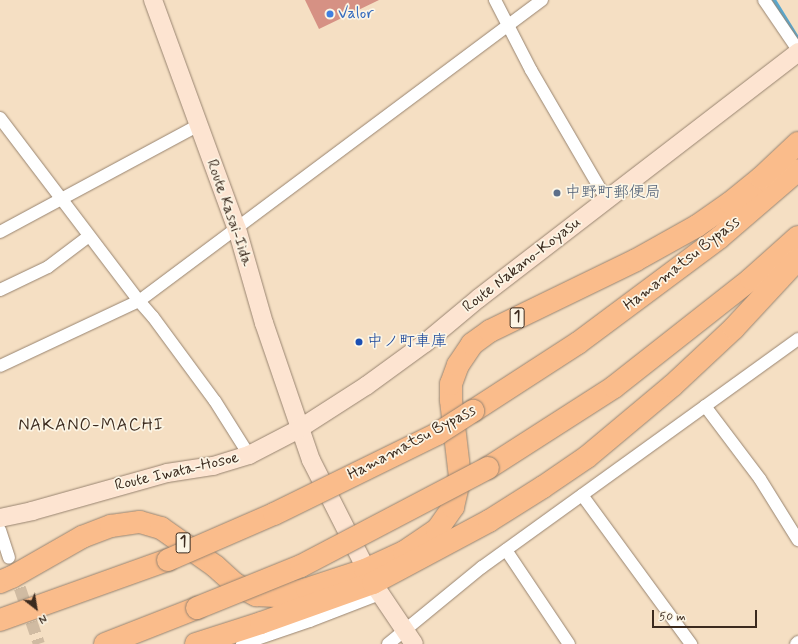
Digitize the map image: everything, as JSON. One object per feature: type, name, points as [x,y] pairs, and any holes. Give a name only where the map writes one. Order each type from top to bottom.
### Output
[{"type":"highway","name":"1","points":[[0,582],[12,577],[82,537],[111,526],[140,522],[161,528],[214,566],[235,584],[256,595],[277,596],[308,589],[372,582],[404,552],[437,530],[453,507],[460,477],[451,400],[451,384],[458,364],[472,344],[490,331],[636,260],[697,226],[762,178],[798,143]]},
{"type":"highway","name":"Hamamatsu Bypass","points":[[0,620],[168,560],[274,514],[437,434],[578,343],[718,238],[798,170]]},
{"type":"highway","points":[[105,644],[301,566],[488,468],[614,387],[751,279],[798,237]]},
{"type":"highway","name":"1","points":[[196,644],[261,623],[372,582],[489,521],[587,457],[672,386],[728,334],[798,259]]},
{"type":"main road","name":"Route Kasai-Iida","points":[[153,0],[237,229],[264,323],[299,429]]},
{"type":"main road","name":"Route Nakano-Koyasu","points":[[299,429],[366,386],[419,347],[478,298],[798,51]]},
{"type":"main road","points":[[299,429],[311,460],[372,582],[409,638]]},
{"type":"main road","name":"Route Iwata-Hosoe","points":[[0,518],[32,511],[167,473],[213,466],[249,455],[299,429]]},
{"type":"street","points":[[495,0],[507,26],[531,70],[606,199]]},
{"type":"street","points":[[0,366],[139,301],[542,0]]},
{"type":"street","points":[[764,0],[798,51]]},
{"type":"street","points":[[0,118],[89,236],[153,317],[215,401],[249,455]]},
{"type":"street","points":[[0,232],[199,125]]},
{"type":"street","points":[[0,290],[48,268],[89,236]]},
{"type":"street","points":[[388,644],[409,638],[482,567],[798,339]]},
{"type":"street","points":[[705,406],[760,479],[798,540]]},
{"type":"street","points":[[582,494],[691,644]]},
{"type":"street","points":[[0,530],[9,558]]},
{"type":"street","points":[[506,550],[568,644]]},
{"type":"street","points":[[242,644],[310,622],[372,582]]},
{"type":"building","name":"Valor","points":[[305,0],[379,0],[319,29]]},
{"type":"waterway","points":[[774,0],[798,39]]},
{"type":"tunnel","points":[[14,571],[39,644]]},
{"type":"place","name":"Valor","points":[[330,14]]},
{"type":"place","name":"中野町郵便局","points":[[557,193]]},
{"type":"place","name":"中ノ町車庫","points":[[359,342]]},
{"type":"district","name":"NAKANO-MACHI","points":[[91,426]]}]
